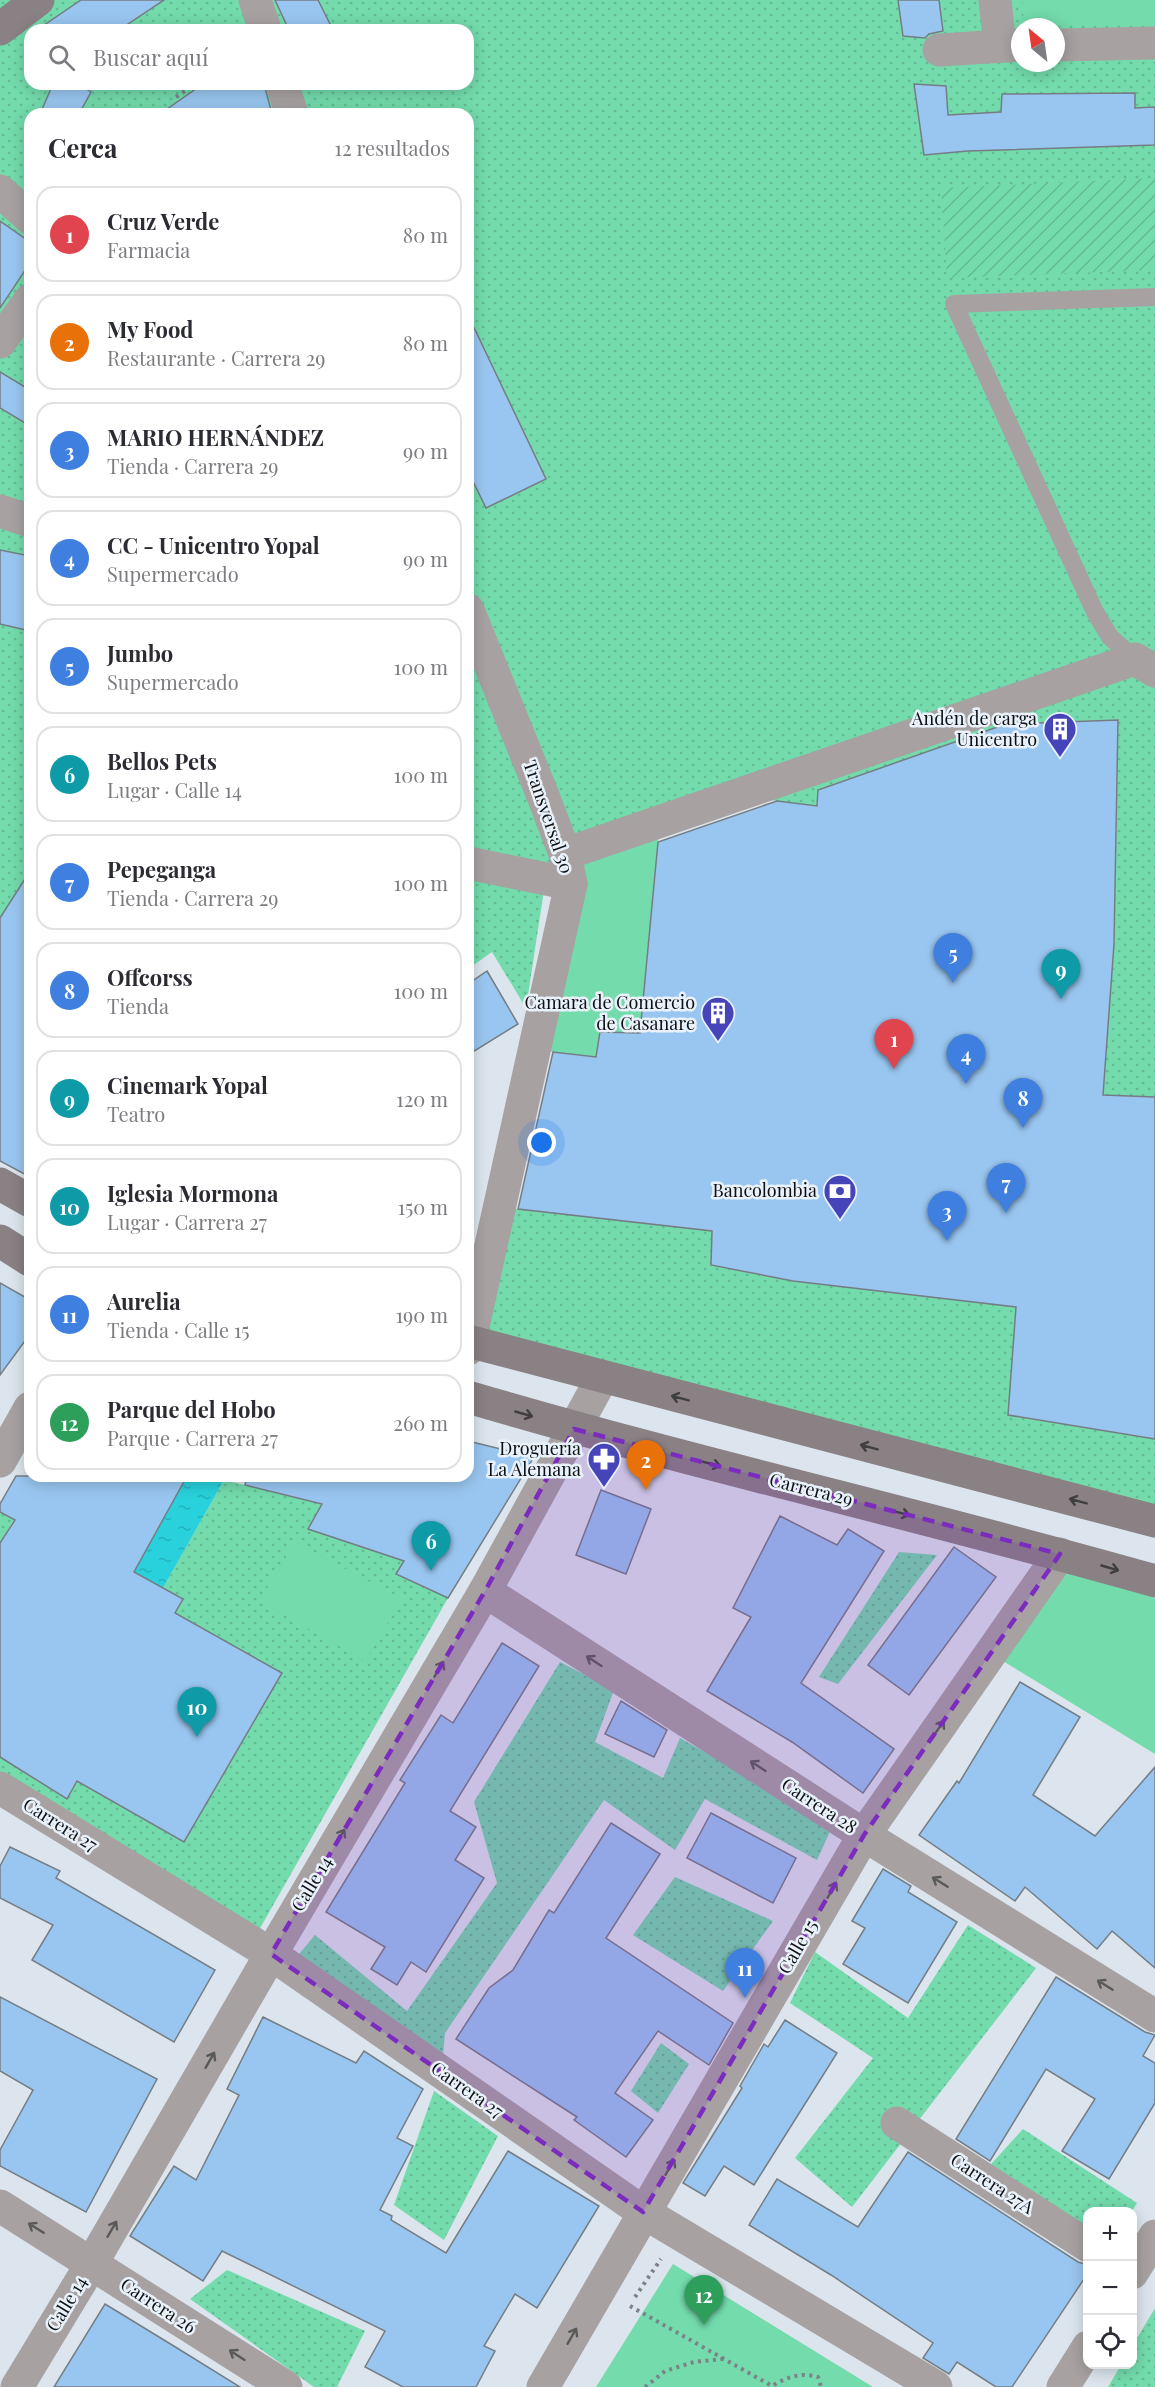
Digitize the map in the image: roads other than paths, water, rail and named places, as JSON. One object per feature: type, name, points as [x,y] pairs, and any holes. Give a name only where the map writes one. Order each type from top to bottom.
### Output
[{"type":"main road","points":[[0,28],[38,0]]},
{"type":"main road","points":[[0,1184],[24,1198]]},
{"type":"main road","points":[[0,1242],[24,1256]]},
{"type":"main road","points":[[474,1345],[1155,1521]]},
{"type":"main road","name":"Carrera 29","points":[[474,1399],[574,1429],[1060,1554],[1155,1581]]},
{"type":"street","points":[[255,0],[263,24]]},
{"type":"street","points":[[939,50],[1010,46],[995,0]]},
{"type":"street","points":[[1065,45],[1155,43]]},
{"type":"street","points":[[284,90],[290,108]]},
{"type":"street","points":[[0,191],[24,213]]},
{"type":"street","points":[[0,342],[24,308]]},
{"type":"street","points":[[0,511],[24,519]]},
{"type":"street","name":"Transversal 30","points":[[474,625],[543,796],[568,869],[474,1320]]},
{"type":"street","points":[[474,863],[568,869],[1145,665]]},
{"type":"street","name":"Calle 14","points":[[17,2387],[92,2263],[485,1591],[602,1378]]},
{"type":"street","points":[[0,1461],[24,1419]]},
{"type":"street","name":"Calle 15","points":[[543,2387],[864,1835],[1060,1554]]},
{"type":"street","name":"Carrera 28","points":[[485,1591],[864,1835],[1155,2016]]},
{"type":"street","name":"Carrera 27","points":[[0,1788],[271,1954],[644,2212],[936,2387]]},
{"type":"street","name":"Carrera 27A","points":[[897,2122],[1083,2243]]},
{"type":"street","name":"Carrera 26","points":[[0,2206],[92,2263],[278,2385]]},
{"type":"street","points":[[1137,2265],[1155,2236]]},
{"type":"street","points":[[1063,2387],[1083,2355]]},
{"type":"lane","points":[[1145,665],[1110,637],[1095,612],[954,304],[1155,297]]},
{"type":"water","points":[[184,1482],[223,1482],[163,1588],[134,1572]]},
{"type":"place","name":"Andén de carga Unicentro","points":[[1060,758]]},
{"type":"place","name":"Jumbo","points":[[953,983]]},
{"type":"place","name":"Cinemark Yopal","points":[[1061,999]]},
{"type":"place","name":"Camara de Comercio de Casanare","points":[[718,1042]]},
{"type":"place","name":"Cruz Verde","points":[[894,1069]]},
{"type":"place","name":"CC - Unicentro Yopal","points":[[966,1084]]},
{"type":"place","name":"Offcorss","points":[[1023,1128]]},
{"type":"place","name":"Pepeganga","points":[[1006,1213]]},
{"type":"place","name":"Bancolombia","points":[[840,1220]]},
{"type":"place","name":"MARIO HERNÁNDEZ","points":[[947,1241]]},
{"type":"place","name":"Droguería La Alemana","points":[[604,1488]]},
{"type":"place","name":"My Food","points":[[646,1490]]},
{"type":"place","name":"Bellos Pets","points":[[431,1571]]},
{"type":"place","name":"Iglesia Mormona","points":[[197,1737]]},
{"type":"place","name":"Aurelia","points":[[745,1998]]},
{"type":"place","name":"Parque del Hobo","points":[[704,2325]]}]
